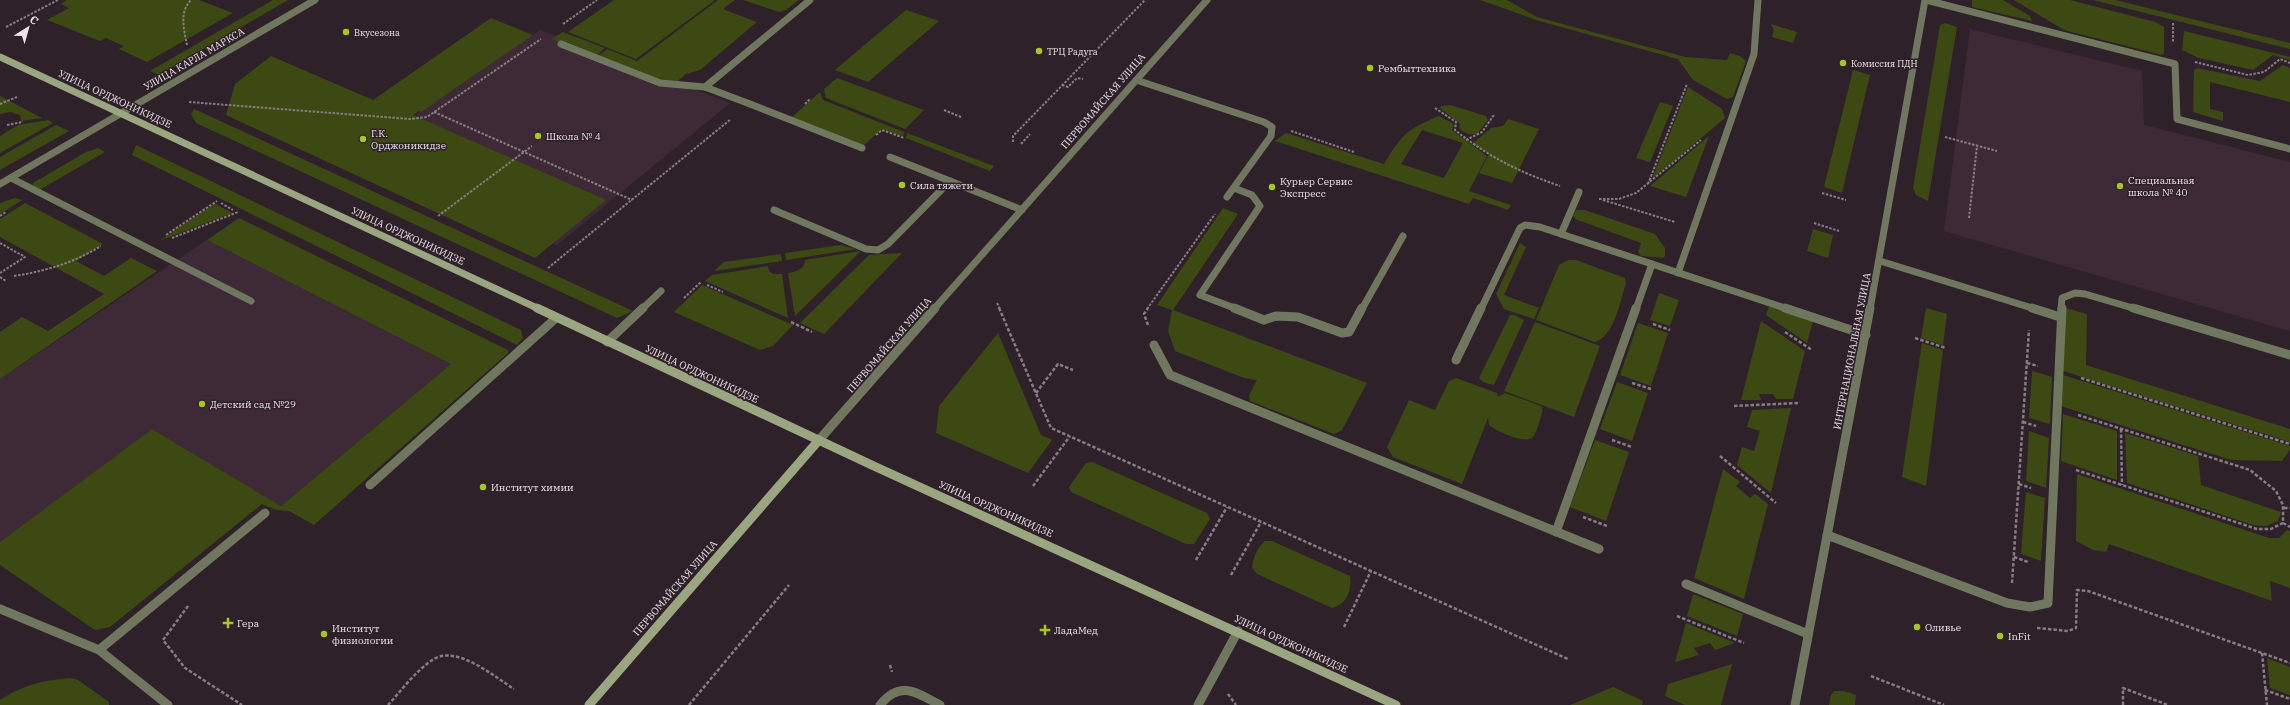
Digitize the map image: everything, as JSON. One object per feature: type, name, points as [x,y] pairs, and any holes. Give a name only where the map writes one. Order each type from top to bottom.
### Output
[{"type":"main road","name":"УЛИЦА ОРДЖОНИКИДЗЕ","points":[[0,57],[607,342],[1396,705]]},
{"type":"main road","name":"ПЕРВОМАЙСКАЯ УЛИЦА","points":[[589,705],[819,440]]},
{"type":"street","name":"УЛИЦА КАРЛА МАРКСА","points":[[0,184],[315,0]]},
{"type":"street","points":[[705,86],[810,0]]},
{"type":"street","name":"ПЕРВОМАЙСКАЯ УЛИЦА","points":[[819,440],[1207,0]]},
{"type":"street","points":[[1678,273],[1754,54],[1758,0]]},
{"type":"street","points":[[1925,0],[2175,64],[2177,119],[2290,149]]},
{"type":"street","name":"ИНТЕРНАЦИОНАЛЬНАЯ УЛИЦА","points":[[1795,705],[1880,261],[1925,0]]},
{"type":"street","points":[[561,44],[660,83],[705,86],[862,148]]},
{"type":"street","points":[[1136,80],[1264,122],[1272,127],[1273,132],[1227,197]]},
{"type":"street","points":[[890,158],[1022,210]]},
{"type":"street","points":[[11,178],[251,301]]},
{"type":"street","points":[[774,210],[866,249],[875,250],[888,244],[950,182]]},
{"type":"street","points":[[1234,188],[1252,195],[1260,206],[1200,295],[1264,320],[1276,316],[1298,317],[1342,333],[1349,332],[1403,236]]},
{"type":"street","points":[[1561,234],[1579,192]]},
{"type":"street","points":[[1456,360],[1520,228],[1525,225],[1532,225],[1561,234],[1866,335]]},
{"type":"street","points":[[1880,261],[2060,317]]},
{"type":"street","points":[[1556,532],[1652,264]]},
{"type":"street","points":[[607,342],[661,291]]},
{"type":"street","points":[[1828,535],[2007,603],[2030,607],[2048,603],[2062,298],[2074,293],[2085,294],[2290,355]]},
{"type":"street","points":[[370,485],[556,318]]},
{"type":"street","points":[[1154,345],[1170,375],[1599,549]]},
{"type":"street","points":[[99,650],[265,513]]},
{"type":"street","points":[[1686,584],[1808,634]]},
{"type":"street","points":[[0,609],[99,650],[168,705]]},
{"type":"street","points":[[1198,705],[1238,631]]},
{"type":"street","points":[[880,705],[888,693],[899,690],[914,691],[940,705]]},
{"type":"path","points":[[6,27],[58,0]]},
{"type":"path","points":[[187,45],[183,10],[186,4],[191,0]]},
{"type":"path","points":[[562,25],[597,0]]},
{"type":"path","points":[[1013,142],[1013,136],[1145,0]]},
{"type":"path","points":[[189,102],[410,119],[427,117],[543,37]]},
{"type":"path","points":[[2190,63],[2199,62],[2248,75],[2264,72],[2280,59],[2290,63]]},
{"type":"path","points":[[1062,85],[1068,88],[1077,78],[1083,79]]},
{"type":"path","points":[[1648,185],[1687,84]]},
{"type":"path","points":[[0,104],[17,97]]},
{"type":"path","points":[[548,268],[750,104]]},
{"type":"path","points":[[1435,108],[1456,122],[1455,130],[1475,148],[1523,175],[1693,228]]},
{"type":"path","points":[[944,110],[961,117]]},
{"type":"path","points":[[434,112],[632,200]]},
{"type":"path","points":[[1466,140],[1482,132],[1494,115]]},
{"type":"path","points":[[7,125],[23,122]]},
{"type":"path","points":[[1264,122],[1354,152]]},
{"type":"path","points":[[1021,144],[1030,134]]},
{"type":"path","points":[[1945,137],[1997,151]]},
{"type":"path","points":[[1599,199],[1624,198],[1636,193],[1648,185],[1702,139]]},
{"type":"path","points":[[438,216],[532,146]]},
{"type":"path","points":[[1969,218],[1977,146]]},
{"type":"path","points":[[1822,193],[1846,200]]},
{"type":"path","points":[[1154,345],[1144,314],[1227,197]]},
{"type":"path","points":[[147,247],[217,201]]},
{"type":"path","points":[[221,203],[233,210]]},
{"type":"path","points":[[0,216],[6,212]]},
{"type":"path","points":[[147,247],[238,212]]},
{"type":"path","points":[[1814,223],[1839,231]]},
{"type":"path","points":[[0,243],[25,257],[0,272]]},
{"type":"path","points":[[14,276],[50,270],[78,261]]},
{"type":"path","points":[[0,277],[6,281]]},
{"type":"path","points":[[684,298],[702,282]]},
{"type":"path","points":[[707,284],[723,292]]},
{"type":"path","points":[[997,303],[1051,428],[1568,659]]},
{"type":"path","points":[[2012,585],[2030,308]]},
{"type":"path","points":[[791,322],[812,332]]},
{"type":"path","points":[[1915,338],[1946,348]]},
{"type":"path","points":[[1036,393],[1058,364],[1073,370]]},
{"type":"path","points":[[2058,371],[2290,444]]},
{"type":"path","points":[[1734,406],[1800,404]]},
{"type":"path","points":[[2056,408],[2250,470],[2268,480],[2276,489],[2284,508],[2282,523]]},
{"type":"path","points":[[2122,429],[2122,485]]},
{"type":"path","points":[[1033,486],[1070,436]]},
{"type":"path","points":[[1720,456],[1776,503]]},
{"type":"path","points":[[2054,462],[2257,530],[2271,529],[2282,523]]},
{"type":"path","points":[[1196,560],[1228,507]]},
{"type":"path","points":[[2284,508],[2290,508]]},
{"type":"path","points":[[1231,575],[1261,522]]},
{"type":"path","points":[[2282,523],[2290,527]]},
{"type":"path","points":[[1344,626],[1372,571]]},
{"type":"path","points":[[689,705],[789,585]]},
{"type":"path","points":[[2029,628],[2068,631],[2076,628],[2077,590],[2088,591],[2290,663]]},
{"type":"path","points":[[194,601],[163,640],[185,668],[242,705]]},
{"type":"path","points":[[1677,616],[1744,643]]},
{"type":"path","points":[[2262,653],[2267,705]]},
{"type":"path","points":[[388,705],[435,658],[449,654],[466,659],[514,689]]},
{"type":"path","points":[[1871,676],[1944,705]]},
{"type":"path","points":[[2123,705],[2123,688],[2168,705]]},
{"type":"path","points":[[2265,690],[2290,699]]},
{"type":"shaded area","name":"Специальная школа № 40","points":[[1970,29],[2142,71],[2144,125],[2290,162],[2290,331],[1944,231]]},
{"type":"shaded area","name":"Школа № 4","points":[[540,30],[730,103],[557,245],[361,153]]},
{"type":"shaded area","name":"Детский сад №29","points":[[207,240],[451,364],[281,506],[152,429],[0,542],[0,379]]},
{"type":"green space","points":[[67,0],[199,0],[233,13],[147,62],[119,49],[124,46],[106,38],[100,41],[47,20],[69,8],[61,4]]},
{"type":"green space","points":[[273,0],[288,0],[159,75],[150,71]]},
{"type":"green space","points":[[614,0],[715,0],[636,59],[568,32]]},
{"type":"green space","points":[[718,0],[735,0],[724,8],[725,10],[757,22],[700,70],[686,74],[675,83],[661,81],[598,57],[607,49],[637,61]]},
{"type":"green space","points":[[743,0],[799,0],[786,10],[779,12]]},
{"type":"green space","points":[[1480,0],[1507,0],[1537,17],[1685,57],[1727,60],[1730,53],[1740,56],[1746,61],[1733,97],[1727,99],[1693,80],[1678,59],[1539,21]]},
{"type":"green space","points":[[1972,0],[2003,0],[2030,16],[2032,21],[1972,7]]},
{"type":"green space","points":[[2014,0],[2070,0],[2155,22],[2164,27],[2164,53],[2162,55],[2064,30]]},
{"type":"green space","points":[[2093,0],[2115,0],[2290,43],[2290,49]]},
{"type":"green space","points":[[906,10],[939,21],[868,82],[835,70]]},
{"type":"green space","points":[[491,18],[533,35],[421,112],[419,111],[413,115],[606,200],[535,258],[226,115],[235,84],[271,56],[373,100]]},
{"type":"green space","points":[[1945,23],[1957,27],[1928,201],[1916,195],[1913,188],[1940,25]]},
{"type":"green space","points":[[1771,24],[1797,32],[1793,43],[1772,37],[1774,30]]},
{"type":"green space","points":[[2184,31],[2290,57],[2290,60],[2273,55],[2253,70],[2199,58],[2182,50]]},
{"type":"green space","points":[[563,32],[605,48],[595,56],[552,39]]},
{"type":"green space","points":[[2283,65],[2290,68],[2290,102],[2210,82],[2210,109],[2223,112],[2223,121],[2193,112],[2194,70],[2197,68],[2260,81]]},
{"type":"green space","points":[[1853,70],[1870,75],[1842,193],[1824,187]]},
{"type":"green space","points":[[837,78],[924,110],[905,129],[826,98],[824,89]]},
{"type":"green space","points":[[1688,87],[1722,109],[1725,118],[1652,179]]},
{"type":"green space","points":[[820,92],[823,100],[904,132],[903,137],[882,129],[863,146],[791,118]]},
{"type":"green space","points":[[0,96],[42,118],[21,121],[20,115],[10,112],[0,114]]},
{"type":"green space","points":[[1660,102],[1673,106],[1650,162],[1636,158]]},
{"type":"green space","points":[[1450,105],[1486,116],[1488,120],[1477,134],[1467,134],[1459,128],[1460,124],[1440,108],[1441,106]]},
{"type":"green space","points":[[194,109],[633,311],[617,318],[196,123],[191,114]]},
{"type":"green space","points":[[1439,116],[1454,124],[1452,130],[1487,156],[1469,191],[1511,205],[1508,210],[1473,198],[1469,204],[1275,141],[1286,133],[1384,164],[1395,146],[1406,134],[1419,125]],"holes":[[[1422,130],[1463,143],[1444,178],[1401,164]]]},
{"type":"green space","points":[[1508,119],[1539,129],[1512,183],[1479,173],[1489,154],[1472,144],[1491,128],[1503,126]]},
{"type":"green space","points":[[48,120],[53,123],[0,153],[0,136],[18,125]]},
{"type":"green space","points":[[56,125],[69,131],[0,170],[0,157]]},
{"type":"green space","points":[[907,133],[994,166],[990,171],[906,138]]},
{"type":"green space","points":[[1709,136],[1686,197],[1650,186]]},
{"type":"green space","points":[[136,145],[521,330],[523,338],[517,345],[132,155]]},
{"type":"green space","points":[[98,148],[105,152],[36,192],[32,188],[33,183],[86,152]]},
{"type":"green space","points":[[15,198],[22,200],[0,214],[0,203]]},
{"type":"green space","points":[[25,203],[103,244],[76,261],[104,276],[131,258],[157,271],[0,379],[0,332],[22,317],[48,331],[104,294],[0,237],[0,219]]},
{"type":"green space","points":[[216,204],[232,213],[159,241],[213,205]]},
{"type":"green space","points":[[1223,208],[1238,214],[1173,310],[1367,383],[1342,430],[1334,434],[1250,401],[1249,395],[1257,380],[1244,378],[1175,351],[1168,331],[1172,310],[1157,305]]},
{"type":"green space","points":[[1576,210],[1585,210],[1655,234],[1665,248],[1665,256],[1663,258],[1641,256],[1638,252],[1641,243],[1575,219],[1573,215]]},
{"type":"green space","points":[[239,218],[508,350],[508,353],[314,525],[289,511],[276,510],[262,504],[110,627],[95,630],[0,565],[0,542],[152,429],[281,506],[451,364],[207,240]]},
{"type":"green space","points":[[1813,229],[1833,235],[1828,258],[1807,251]]},
{"type":"green space","points":[[1520,243],[1526,247],[1504,295],[1539,308],[1534,319],[1504,309],[1496,294]]},
{"type":"green space","points":[[841,245],[856,249],[786,260],[785,253]]},
{"type":"green space","points":[[861,251],[795,316],[788,273],[802,268],[805,260]]},
{"type":"green space","points":[[902,253],[824,334],[800,323],[869,255]]},
{"type":"green space","points":[[781,254],[782,261],[714,271],[724,262]]},
{"type":"green space","points":[[1568,260],[1576,260],[1625,278],[1626,283],[1616,317],[1602,338],[1595,342],[1536,320],[1559,265]]},
{"type":"green space","points":[[768,266],[769,271],[773,274],[782,274],[788,318],[705,281],[712,275]]},
{"type":"green space","points":[[702,285],[793,325],[773,346],[760,350],[674,312]]},
{"type":"green space","points":[[1659,293],[1679,300],[1670,326],[1650,320]]},
{"type":"green space","points":[[1769,306],[1813,321],[1807,343],[1766,315]]},
{"type":"green space","points":[[1926,308],[1947,314],[1943,345],[1921,338]]},
{"type":"green space","points":[[2065,308],[2087,314],[2086,365],[2290,429],[2290,442],[2063,371]]},
{"type":"green space","points":[[1510,315],[1514,315],[1524,320],[1494,385],[1488,384],[1479,378]]},
{"type":"green space","points":[[1761,321],[1805,351],[1793,399],[1776,399],[1773,394],[1759,394],[1761,400],[1741,400]]},
{"type":"green space","points":[[1535,322],[1600,346],[1574,417],[1504,391]]},
{"type":"green space","points":[[1638,323],[1668,333],[1651,386],[1620,375]]},
{"type":"green space","points":[[998,333],[1041,435],[1052,440],[1028,473],[936,433],[939,406]]},
{"type":"green space","points":[[1922,343],[1943,350],[1926,486],[1902,477]]},
{"type":"green space","points":[[2032,371],[2052,377],[2050,424],[2029,418]]},
{"type":"green space","points":[[2063,375],[2290,446],[2290,450],[2282,461],[2231,460],[2061,406]]},
{"type":"green space","points":[[1456,378],[1497,393],[1498,397],[1505,393],[1541,406],[1543,410],[1536,431],[1533,437],[1529,439],[1518,438],[1498,431],[1489,425],[1488,418],[1462,484],[1393,457],[1387,447],[1409,400],[1435,410],[1449,381]]},
{"type":"green space","points":[[1617,382],[1648,393],[1632,441],[1600,429]]},
{"type":"green space","points":[[1791,408],[1771,493],[1737,465],[1742,447],[1754,451],[1760,431],[1747,427],[1752,410]]},
{"type":"green space","points":[[2063,414],[2117,431],[2117,480],[2061,461]]},
{"type":"green space","points":[[2029,431],[2049,438],[2046,488],[2026,481]]},
{"type":"green space","points":[[2125,433],[2198,456],[2201,485],[2281,512],[2278,521],[2266,526],[2253,525],[2127,483]]},
{"type":"green space","points":[[1595,440],[1629,452],[1606,521],[1570,507]]},
{"type":"green space","points":[[1092,462],[1207,513],[1210,519],[1194,544],[1186,544],[1071,492],[1069,487],[1086,463]]},
{"type":"green space","points":[[1723,469],[1740,482],[1736,486],[1750,498],[1755,494],[1768,504],[1744,599],[1694,578]]},
{"type":"green space","points":[[2077,474],[2269,538],[2279,538],[2287,530],[2290,531],[2290,588],[2270,581],[2272,601],[2109,544],[2106,552],[2093,550],[2076,541]]},
{"type":"green space","points":[[2026,492],[2045,498],[2041,561],[2021,554]]},
{"type":"green space","points":[[1265,541],[1272,541],[1350,576],[1349,592],[1345,600],[1332,608],[1257,574],[1252,568],[1253,561],[1256,553]]},
{"type":"green space","points":[[1693,594],[1743,614],[1737,636],[1687,616]]},
{"type":"green space","points":[[1686,623],[1735,643],[1715,650],[1710,643],[1694,648],[1699,655],[1675,662]]},
{"type":"green space","points":[[2267,658],[2290,667],[2290,695],[2270,688]]},
{"type":"green space","points":[[1732,664],[1721,705],[1685,705],[1665,696],[1668,684]]},
{"type":"green space","points":[[70,678],[78,680],[109,702],[109,705],[0,705],[0,700],[17,690],[50,680]]},
{"type":"green space","points":[[1613,687],[1643,701],[1642,705],[1570,705]]},
{"type":"green space","points":[[1834,691],[1844,691],[1856,695],[1855,705],[1829,705],[1831,695]]},
{"type":"place","name":"Вкусезона","points":[[346,32]]},
{"type":"place","name":"ТРЦ Радуга","points":[[1039,51]]},
{"type":"place","name":"Комиссия ПДН","points":[[1843,63]]},
{"type":"place","name":"Рембыттехника","points":[[1370,68]]},
{"type":"place","name":"Школа № 4","points":[[538,136]]},
{"type":"place","name":"Г.К. Орджоникидзе","points":[[363,139]]},
{"type":"place","name":"Сила тяжети","points":[[902,185]]},
{"type":"place","name":"Специальная школа № 40","points":[[2120,186]]},
{"type":"place","name":"Курьер Сервис Экспресс","points":[[1272,187]]},
{"type":"place","name":"Детский сад №29","points":[[202,404]]},
{"type":"place","name":"Институт химии","points":[[483,487]]},
{"type":"place","name":"Гера","points":[[228,623]]},
{"type":"place","name":"Оливье","points":[[1917,627]]},
{"type":"place","name":"ЛадаМед","points":[[1045,630]]},
{"type":"place","name":"Институт физиологии","points":[[324,634]]},
{"type":"place","name":"InFit","points":[[2000,636]]}]
